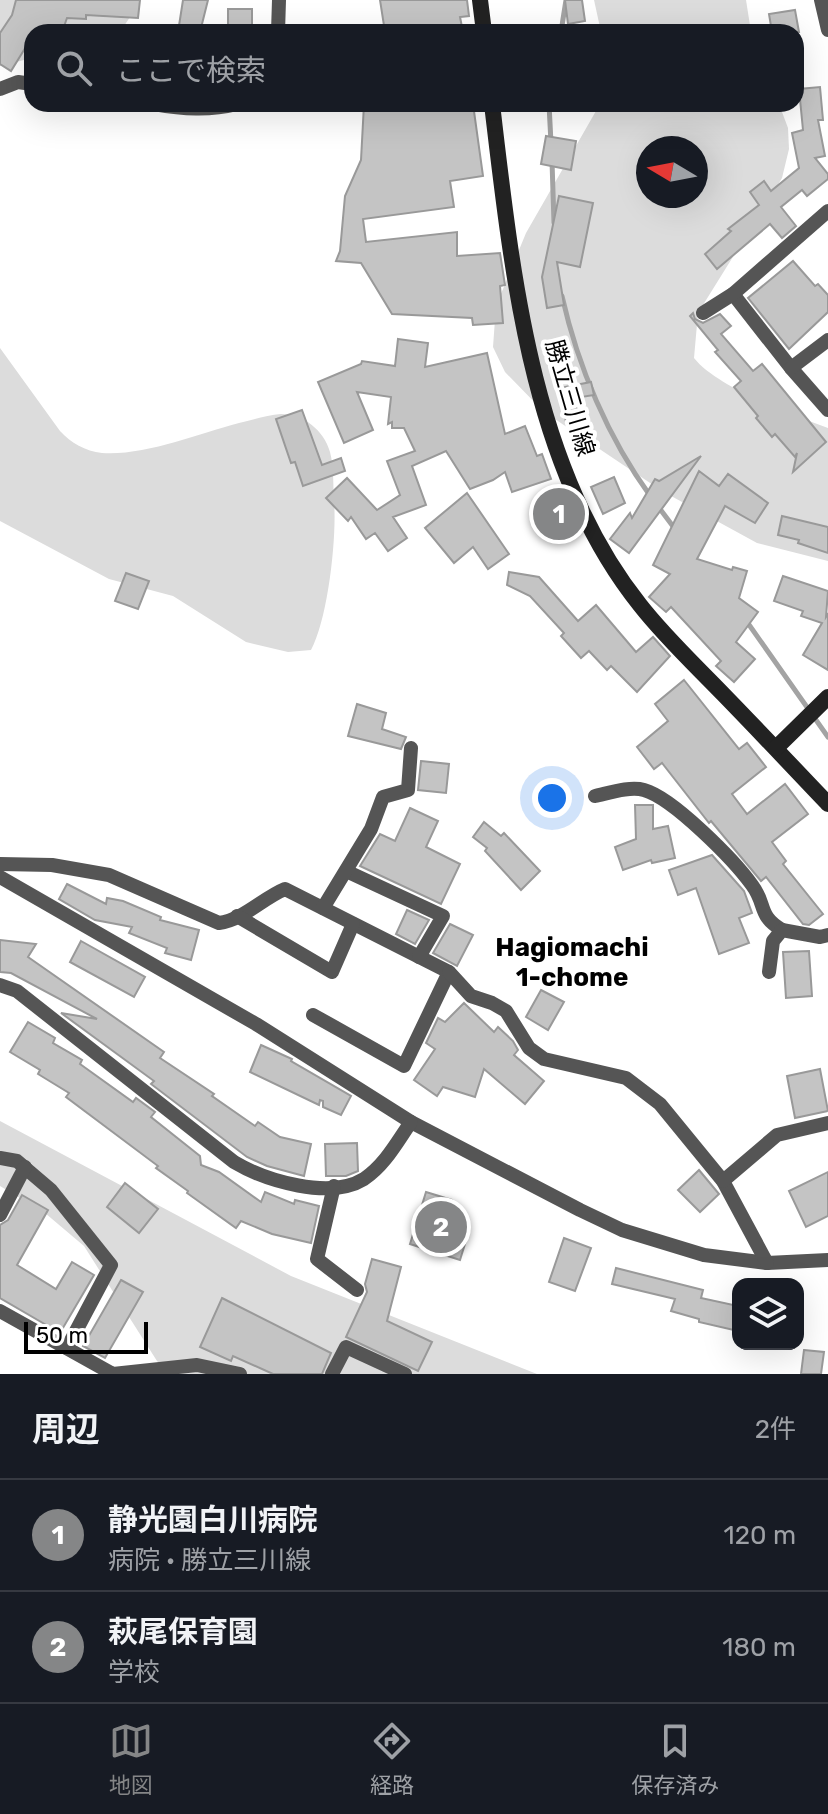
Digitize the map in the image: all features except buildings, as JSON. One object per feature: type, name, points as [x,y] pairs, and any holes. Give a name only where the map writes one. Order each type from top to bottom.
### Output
[{"type":"main road","points":[[480,0],[483,24]]},
{"type":"main road","name":"勝立三川線","points":[[493,112],[506,226],[531,353],[547,418],[571,486],[598,543],[640,605],[828,804]]},
{"type":"main road","points":[[776,748],[828,697]]},
{"type":"street","points":[[278,24],[279,0]]},
{"type":"street","points":[[821,0],[828,30]]},
{"type":"street","points":[[0,89],[24,83]]},
{"type":"street","points":[[703,313],[733,294],[828,211]]},
{"type":"street","points":[[733,294],[828,410]]},
{"type":"street","points":[[791,368],[828,340]]},
{"type":"street","points":[[323,908],[371,829],[383,797],[408,790],[411,748]]},
{"type":"street","points":[[595,796],[642,789],[663,799],[720,848],[753,886],[767,921],[782,930],[820,937],[828,935]]},
{"type":"street","points":[[0,864],[52,865],[109,875],[219,923],[229,922],[285,889],[449,972],[471,996],[506,1011],[529,1048],[544,1059],[626,1078],[660,1104],[723,1181],[767,1263]]},
{"type":"street","points":[[346,871],[443,916],[419,957]]},
{"type":"street","points":[[0,877],[256,1024],[411,1122],[622,1230],[704,1255],[767,1263],[828,1260]]},
{"type":"street","points":[[237,916],[332,972],[353,924]]},
{"type":"street","points":[[769,972],[773,941],[782,930]]},
{"type":"street","points":[[313,1015],[404,1066],[449,972]]},
{"type":"street","points":[[0,985],[17,991],[234,1162],[256,1175],[295,1186],[344,1186],[363,1180],[382,1164],[411,1122]]},
{"type":"street","points":[[723,1181],[777,1135],[828,1123]]},
{"type":"street","points":[[0,1158],[17,1161],[51,1190],[111,1265],[67,1348]]},
{"type":"street","points":[[0,1215],[25,1167]]},
{"type":"street","points":[[334,1186],[317,1259],[357,1290]]},
{"type":"street","points":[[0,1311],[113,1374],[197,1365],[240,1374]]},
{"type":"street","points":[[332,1374],[346,1347],[405,1374]]},
{"type":"shaded area","points":[[0,0],[129,0],[130,17],[125,24],[24,24],[24,60],[0,66]]},
{"type":"shaded area","points":[[594,0],[746,0],[750,24],[599,24]]},
{"type":"shaded area","points":[[595,112],[782,112],[788,128],[789,149],[782,178],[698,313],[694,358],[737,390],[828,428],[828,561],[757,543],[662,491],[543,411],[505,372],[493,347],[496,306],[526,233]]},
{"type":"shaded area","points":[[0,348],[60,431],[79,446],[96,452],[118,453],[153,448],[281,414],[305,420],[318,430],[331,458],[335,516],[327,599],[311,650],[288,652],[246,642],[173,596],[109,579],[0,521]]},
{"type":"shaded area","points":[[0,1121],[291,1276],[537,1374],[171,1374],[157,1361],[84,1246],[45,1213],[0,1186]]},
{"type":"waterway","points":[[562,24],[566,0]]},
{"type":"waterway","points":[[549,112],[551,143]]},
{"type":"waterway","points":[[552,161],[554,223]]},
{"type":"waterway","points":[[562,296],[596,401],[621,451],[651,497]]},
{"type":"waterway","points":[[657,505],[675,529]]},
{"type":"waterway","points":[[745,619],[828,737]]},
{"type":"place","name":"静光園白川病院","points":[[559,514]]},
{"type":"place","name":"萩尾保育園","points":[[441,1227]]},
{"type":"district","name":"Hagiomachi 1-chome","points":[[572,962]]}]
